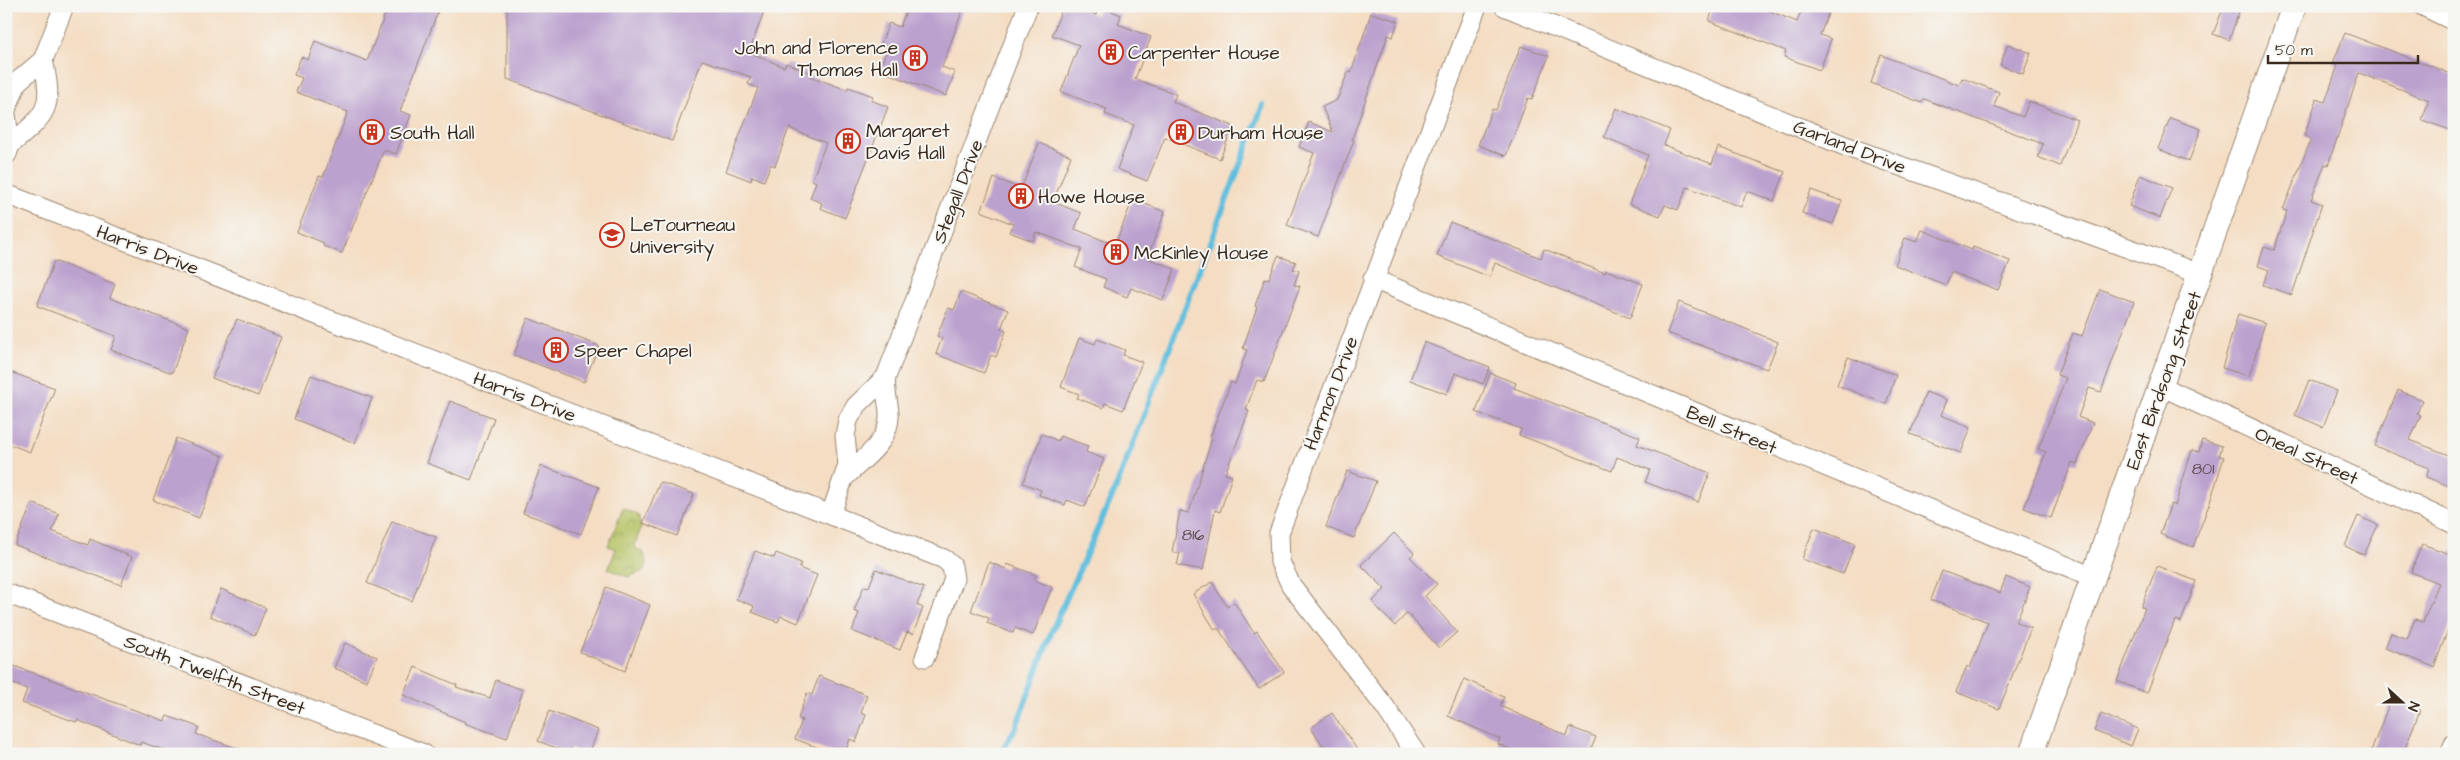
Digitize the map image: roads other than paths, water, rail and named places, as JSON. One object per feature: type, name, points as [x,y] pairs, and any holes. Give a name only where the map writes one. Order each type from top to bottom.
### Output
[{"type":"street","points":[[6,110],[17,82],[43,60],[64,6]]},
{"type":"street","name":"Stegall Drive","points":[[846,476],[877,447],[884,434],[889,413],[886,377],[1028,6]]},
{"type":"street","name":"Harmon Drive","points":[[1416,754],[1385,707],[1291,585],[1280,562],[1278,548],[1279,532],[1477,6]]},
{"type":"street","name":"Garland Drive","points":[[1504,6],[1845,146],[2200,274]]},
{"type":"street","name":"East Birdsong Street","points":[[2031,754],[2294,6]]},
{"type":"street","points":[[2423,6],[2454,21]]},
{"type":"street","points":[[8,150],[36,124],[44,111],[49,94],[43,60]]},
{"type":"street","points":[[6,115],[8,150]]},
{"type":"street","name":"Harris Drive","points":[[6,194],[938,556],[952,566],[954,579],[925,656]]},
{"type":"street","name":"Bell Street","points":[[1373,279],[2093,577]]},
{"type":"street","name":"Stegall Drive","points":[[831,514],[846,476],[848,465],[845,436],[848,420],[856,406],[886,377]]},
{"type":"street","name":"Oneal Street","points":[[2161,386],[2454,524]]},
{"type":"street","name":"South Twelfth Street","points":[[6,593],[424,754]]},
{"type":"street","points":[[2450,754],[2454,744]]},
{"type":"waterway","points":[[1000,754],[1016,727],[1051,633],[1115,490],[1263,105]]},
{"type":"place","name":"Carpenter House","points":[[1111,52]]},
{"type":"place","name":"John and Florence Thomas Hall","points":[[915,58]]},
{"type":"place","name":"South Hall","points":[[372,132]]},
{"type":"place","name":"Durham House","points":[[1181,132]]},
{"type":"place","name":"Margaret Davis Hall","points":[[848,141]]},
{"type":"place","name":"Howe House","points":[[1021,196]]},
{"type":"place","name":"LeTourneau University","points":[[612,235]]},
{"type":"place","name":"McKinley House","points":[[1116,252]]},
{"type":"place","name":"Speer Chapel","points":[[556,350]]}]
